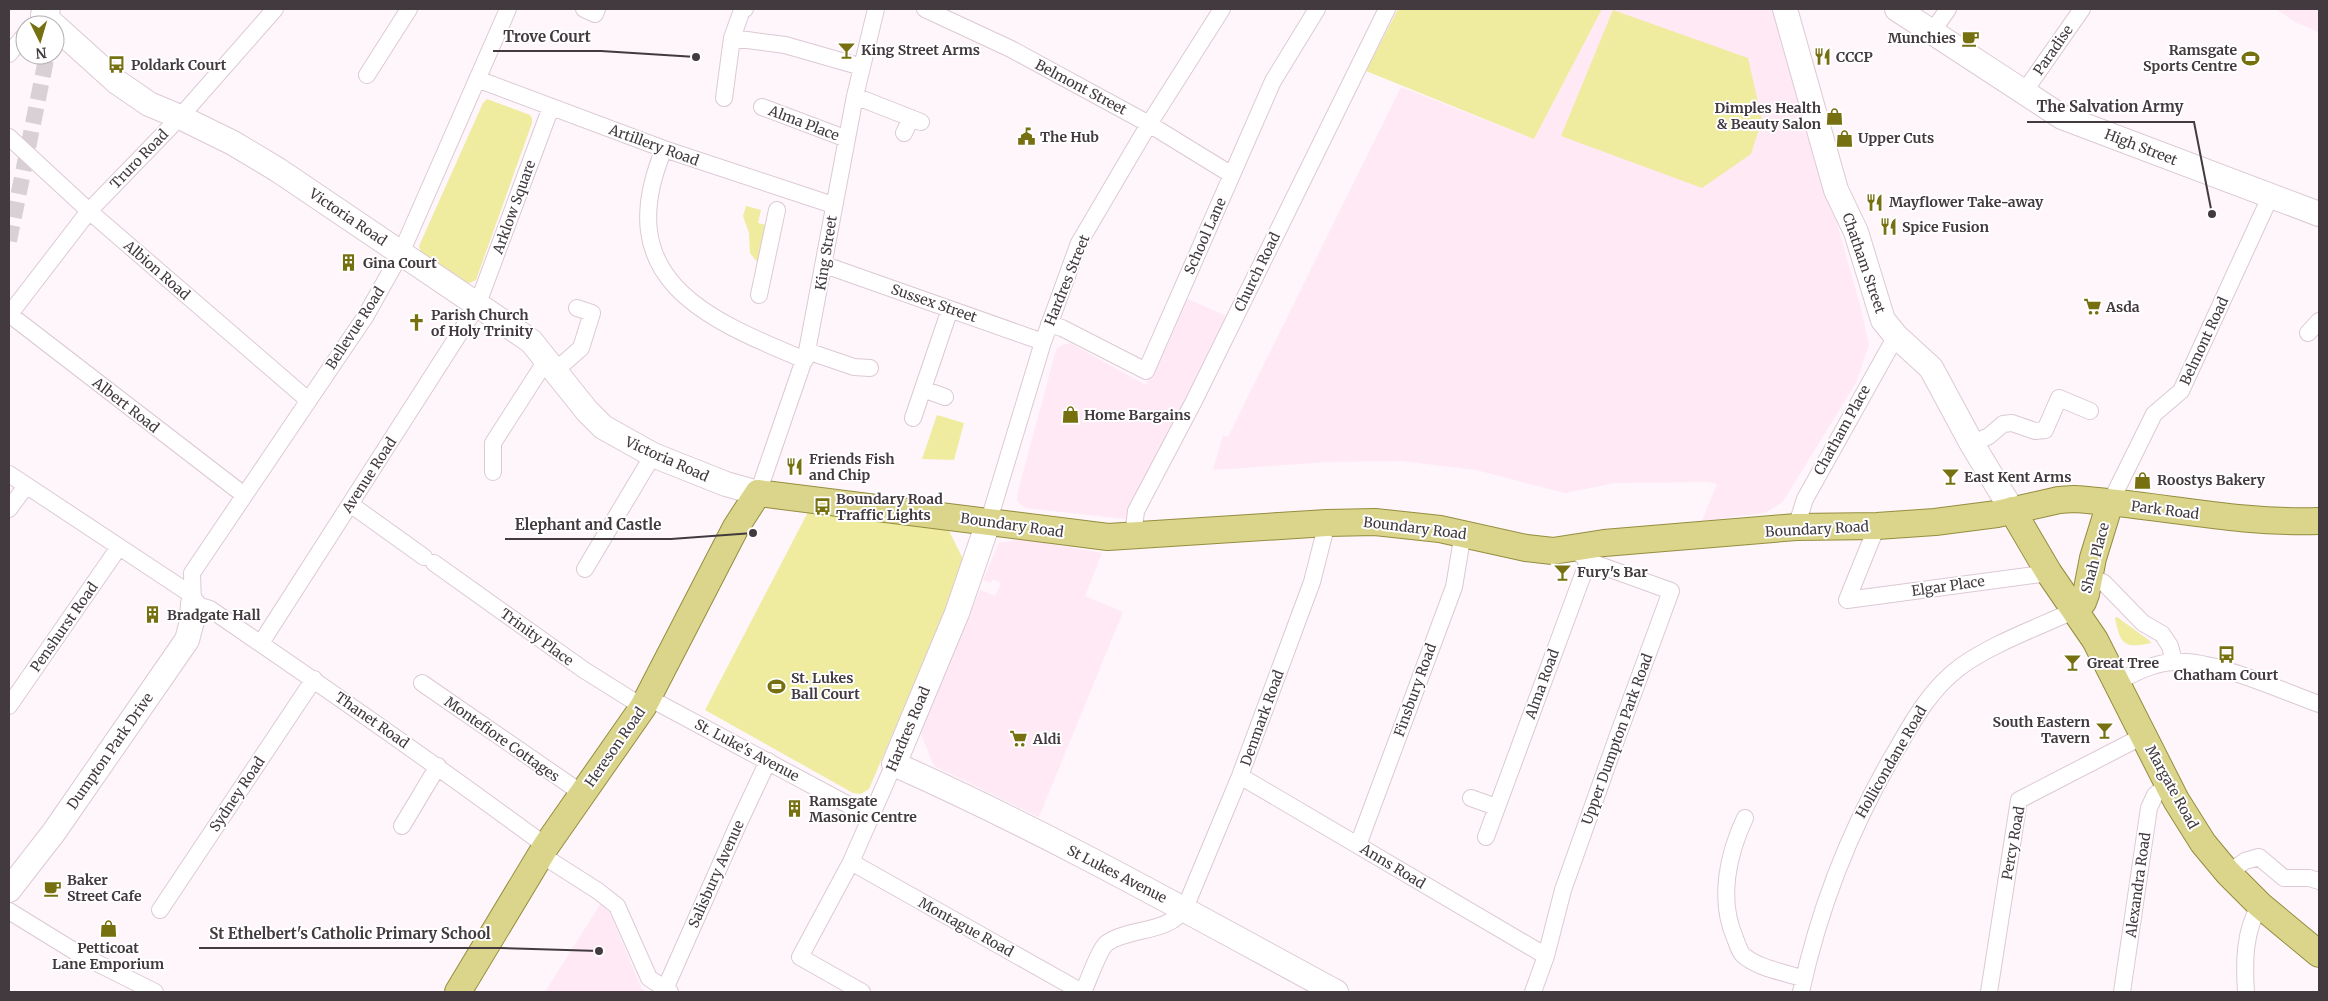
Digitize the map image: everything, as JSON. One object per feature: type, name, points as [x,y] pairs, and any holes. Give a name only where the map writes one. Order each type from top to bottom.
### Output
[{"type":"main road","name":"Boundary Road","points":[[758,493],[989,520],[1084,535],[1132,537],[1327,523],[1383,522],[1463,533],[1543,550],[1580,554],[1604,543],[1796,527],[1877,526],[1942,521],[2012,510]]},
{"type":"main road","name":"Hereson Road","points":[[458,992],[543,850],[646,703],[736,527],[758,493]]},
{"type":"main road","name":"Park Road","points":[[2012,510],[2066,499],[2234,518],[2319,521]]},
{"type":"main road","name":"Shah Place","points":[[2062,591],[2083,602],[2110,503]]},
{"type":"main road","name":"Chatham Street","points":[[2012,510],[2062,591]]},
{"type":"main road","name":"Margate Road","points":[[2062,591],[2095,640],[2168,784],[2203,843],[2228,873],[2260,905],[2319,954]]},
{"type":"street","name":"Truro Road","points":[[9,315],[89,211],[180,117],[273,9]]},
{"type":"street","points":[[367,75],[409,9]]},
{"type":"street","name":"Bellevue Road","points":[[193,599],[192,573],[365,317],[401,253],[508,9]]},
{"type":"street","points":[[584,9],[595,14],[597,9]]},
{"type":"street","points":[[724,98],[732,38],[742,10],[745,9]]},
{"type":"street","name":"King Street","points":[[758,493],[806,356],[825,265],[833,205],[855,96],[876,9]]},
{"type":"street","name":"Hardres Street","points":[[989,520],[1043,342],[1079,243],[1149,124],[1222,9]]},
{"type":"street","name":"School Lane","points":[[1049,324],[1070,332],[1146,371],[1273,81],[1316,9]]},
{"type":"street","name":"Church Road","points":[[1132,537],[1136,512],[1194,401],[1387,9]]},
{"type":"street","name":"Chatham Street","points":[[1785,9],[1836,190],[1856,232],[1883,320],[1896,336],[1931,368],[1972,444],[2012,510]]},
{"type":"street","name":"High Street","points":[[1898,9],[2062,117],[2319,214]]},
{"type":"street","points":[[1932,32],[1948,9]]},
{"type":"street","name":"Paradise","points":[[2024,92],[2082,9]]},
{"type":"street","name":"Belmont Street","points":[[935,11],[1011,49],[1149,124],[1232,174]]},
{"type":"street","name":"Victoria Road","points":[[65,36],[117,82],[149,104],[233,143],[278,170],[531,341],[603,427],[653,455],[726,484],[758,493]]},
{"type":"street","points":[[732,38],[785,45],[862,66]]},
{"type":"street","name":"Artillery Road","points":[[477,79],[664,149],[833,205]]},
{"type":"street","points":[[855,96],[916,120],[904,133]]},
{"type":"street","name":"Arklow Square","points":[[477,306],[551,107]]},
{"type":"street","name":"Alma Place","points":[[762,107],[847,139]]},
{"type":"street","name":"Albion Road","points":[[9,137],[89,211],[308,400]]},
{"type":"street","points":[[664,149],[653,179],[647,217],[650,241],[660,264],[672,284],[685,298],[722,323],[750,337],[806,356],[854,367],[870,368]]},
{"type":"street","name":"Belmont Road","points":[[2110,503],[2154,414],[2181,391],[2271,195]]},
{"type":"street","points":[[759,295],[777,210]]},
{"type":"street","name":"Sussex Street","points":[[825,265],[1043,342]]},
{"type":"street","name":"Avenue Road","points":[[261,643],[477,306]]},
{"type":"street","points":[[493,472],[493,443],[551,365],[581,348],[592,314],[577,308]]},
{"type":"street","points":[[913,418],[950,308]]},
{"type":"street","name":"Albert Road","points":[[9,315],[244,495]]},
{"type":"street","name":"Chatham Place","points":[[1796,527],[1805,498],[1896,336]]},
{"type":"street","points":[[923,390],[945,397]]},
{"type":"street","points":[[1972,444],[1989,436],[2003,424],[2012,423],[2035,431],[2045,430],[2059,398],[2090,411]]},
{"type":"street","points":[[585,569],[653,455]]},
{"type":"street","name":"Thanet Road","points":[[9,474],[193,599],[210,608],[438,766],[543,850],[598,891],[617,906],[622,914],[649,978],[668,990]]},
{"type":"street","points":[[9,509],[26,486]]},
{"type":"street","name":"Trinity Place","points":[[350,504],[584,670],[646,703]]},
{"type":"street","name":"Hardres Road","points":[[862,992],[800,957],[851,862],[894,764],[957,613],[989,520]]},
{"type":"street","name":"Denmark Road","points":[[1185,908],[1240,776],[1314,578],[1327,523]]},
{"type":"street","name":"Elgar Place","points":[[1877,526],[1847,600],[2062,591]]},
{"type":"street","name":"Finsbury Road","points":[[1358,845],[1454,587],[1463,533]]},
{"type":"street","name":"Penshurst Road","points":[[9,706],[119,548]]},
{"type":"street","name":"Alma Road","points":[[1486,837],[1580,554]]},
{"type":"street","name":"Upper Dumpton Park Road","points":[[1533,992],[1546,956],[1566,881],[1671,590],[1580,554]]},
{"type":"street","points":[[2089,576],[2104,583],[2143,623],[2162,634],[2170,646],[2174,662]]},
{"type":"street","name":"Hollicondane Road","points":[[1803,985],[1819,925],[1851,835],[1872,790],[1924,704],[1942,683],[1968,661],[2062,591]]},
{"type":"street","name":"Dumpton Park Drive","points":[[9,890],[54,832],[188,640],[192,621],[193,599]]},
{"type":"street","points":[[2116,682],[2147,668],[2174,662],[2202,663],[2319,704]]},
{"type":"street","name":"Sydney Road","points":[[160,910],[314,679]]},
{"type":"street","name":"Montefiore Cottages","points":[[422,683],[582,794]]},
{"type":"street","name":"St. Luke's Avenue","points":[[646,703],[768,761],[871,817]]},
{"type":"street","name":"Percy Road","points":[[1988,992],[2019,800],[2144,736]]},
{"type":"street","name":"Salisbury Avenue","points":[[668,990],[737,827],[768,761]]},
{"type":"street","name":"St Lukes Avenue","points":[[894,764],[951,789],[1185,908],[1336,992]]},
{"type":"street","points":[[403,826],[438,766]]},
{"type":"street","name":"Anns Road","points":[[1240,776],[1546,956]]},
{"type":"street","name":"Alexandra Road","points":[[2122,992],[2149,808],[2155,795],[2168,784]]},
{"type":"street","points":[[1471,798],[1496,807]]},
{"type":"street","points":[[1745,818],[1731,856],[1726,882],[1731,930],[1742,954],[1757,964],[1803,985]]},
{"type":"street","points":[[2228,873],[2245,861],[2259,857],[2284,878],[2309,878],[2319,881]]},
{"type":"street","name":"Montague Road","points":[[851,862],[1082,992]]},
{"type":"street","points":[[2246,992],[2245,957],[2252,923],[2260,905]]},
{"type":"street","points":[[1082,992],[1105,944],[1119,937],[1160,926],[1180,916],[1185,908]]},
{"type":"street","points":[[9,911],[78,954],[155,992]]},
{"type":"shaded area","points":[[1398,9],[1602,9],[1534,139],[1366,71]]},
{"type":"shaded area","points":[[1602,9],[1773,9],[1817,151],[1861,309],[1869,345],[1856,383],[1782,503],[1764,513],[1702,521],[1717,484],[1708,482],[1615,483],[1565,493],[1476,470],[1401,461],[1328,462],[1213,470],[1223,436],[1228,437],[1401,87],[1534,139]]},
{"type":"shaded area","points":[[2276,9],[2319,9],[2319,32],[2297,23]]},
{"type":"shaded area","points":[[1613,10],[1748,58],[1762,120],[1751,154],[1702,188],[1561,136]]},
{"type":"shaded area","points":[[487,99],[530,115],[532,123],[476,280],[470,283],[464,281],[421,252],[419,246],[483,103]]},
{"type":"shaded area","points":[[746,206],[761,210],[758,223],[770,226],[761,267],[750,253],[749,233],[743,216]]},
{"type":"shaded area","points":[[1184,297],[1226,316],[1126,519],[1025,508],[1017,501],[1018,491],[1056,350],[1062,345],[1070,343],[1146,385]]},
{"type":"shaded area","points":[[937,415],[964,423],[954,460],[922,459]]},
{"type":"shaded area","points":[[808,512],[948,529],[964,561],[960,575],[869,789],[861,794],[853,793],[705,710]]},
{"type":"shaded area","points":[[1022,539],[1102,553],[1085,596],[1123,612],[1039,817],[934,766],[920,732],[980,590],[995,596],[1001,583],[993,579],[991,583],[983,580],[999,543]]},
{"type":"shaded area","points":[[2117,617],[2151,643],[2129,645],[2121,639],[2115,618]]},
{"type":"shaded area","points":[[601,903],[610,913],[642,989],[647,992],[545,992]]},
{"type":"tunnel","points":[[9,241],[45,65]]},
{"type":"place","name":"Munchies","points":[[1970,38]]},
{"type":"place","name":"King Street Arms","points":[[847,50]]},
{"type":"place","name":"Trove Court","points":[[696,57]]},
{"type":"place","name":"CCCP","points":[[1822,57]]},
{"type":"place","name":"Ramsgate Sports Centre","points":[[2251,58]]},
{"type":"place","name":"Poldark Court","points":[[117,65]]},
{"type":"place","name":"Dimples Health & Beauty Salon","points":[[1835,116]]},
{"type":"place","name":"The Hub","points":[[1026,137]]},
{"type":"place","name":"Upper Cuts","points":[[1844,138]]},
{"type":"place","name":"Mayflower Take-away","points":[[1875,202]]},
{"type":"place","name":"The Salvation Army","points":[[2212,214]]},
{"type":"place","name":"Spice Fusion","points":[[1888,227]]},
{"type":"place","name":"Gina Court","points":[[349,263]]},
{"type":"place","name":"Asda","points":[[2092,307]]},
{"type":"place","name":"Parish Church of Holy Trinity","points":[[417,323]]},
{"type":"place","name":"Home Bargains","points":[[1070,415]]},
{"type":"place","name":"Friends Fish and Chip","points":[[795,467]]},
{"type":"place","name":"East Kent Arms","points":[[1950,477]]},
{"type":"place","name":"Roostys Bakery","points":[[2143,480]]},
{"type":"place","name":"Boundary Road Traffic Lights","points":[[822,507]]},
{"type":"place","name":"Elephant and Castle","points":[[753,533]]},
{"type":"place","name":"Fury's Bar","points":[[1563,572]]},
{"type":"place","name":"Bradgate Hall","points":[[153,615]]},
{"type":"place","name":"Chatham Court","points":[[2226,655]]},
{"type":"place","name":"Great Tree","points":[[2073,663]]},
{"type":"place","name":"St. Lukes Ball Court","points":[[777,686]]},
{"type":"place","name":"South Eastern Tavern","points":[[2104,730]]},
{"type":"place","name":"Aldi","points":[[1019,739]]},
{"type":"place","name":"Ramsgate Masonic Centre","points":[[795,809]]},
{"type":"place","name":"Baker Street Cafe","points":[[53,888]]},
{"type":"place","name":"Petticoat Lane Emporium","points":[[108,928]]},
{"type":"place","name":"St Ethelbert's Catholic Primary School","points":[[599,951]]}]
